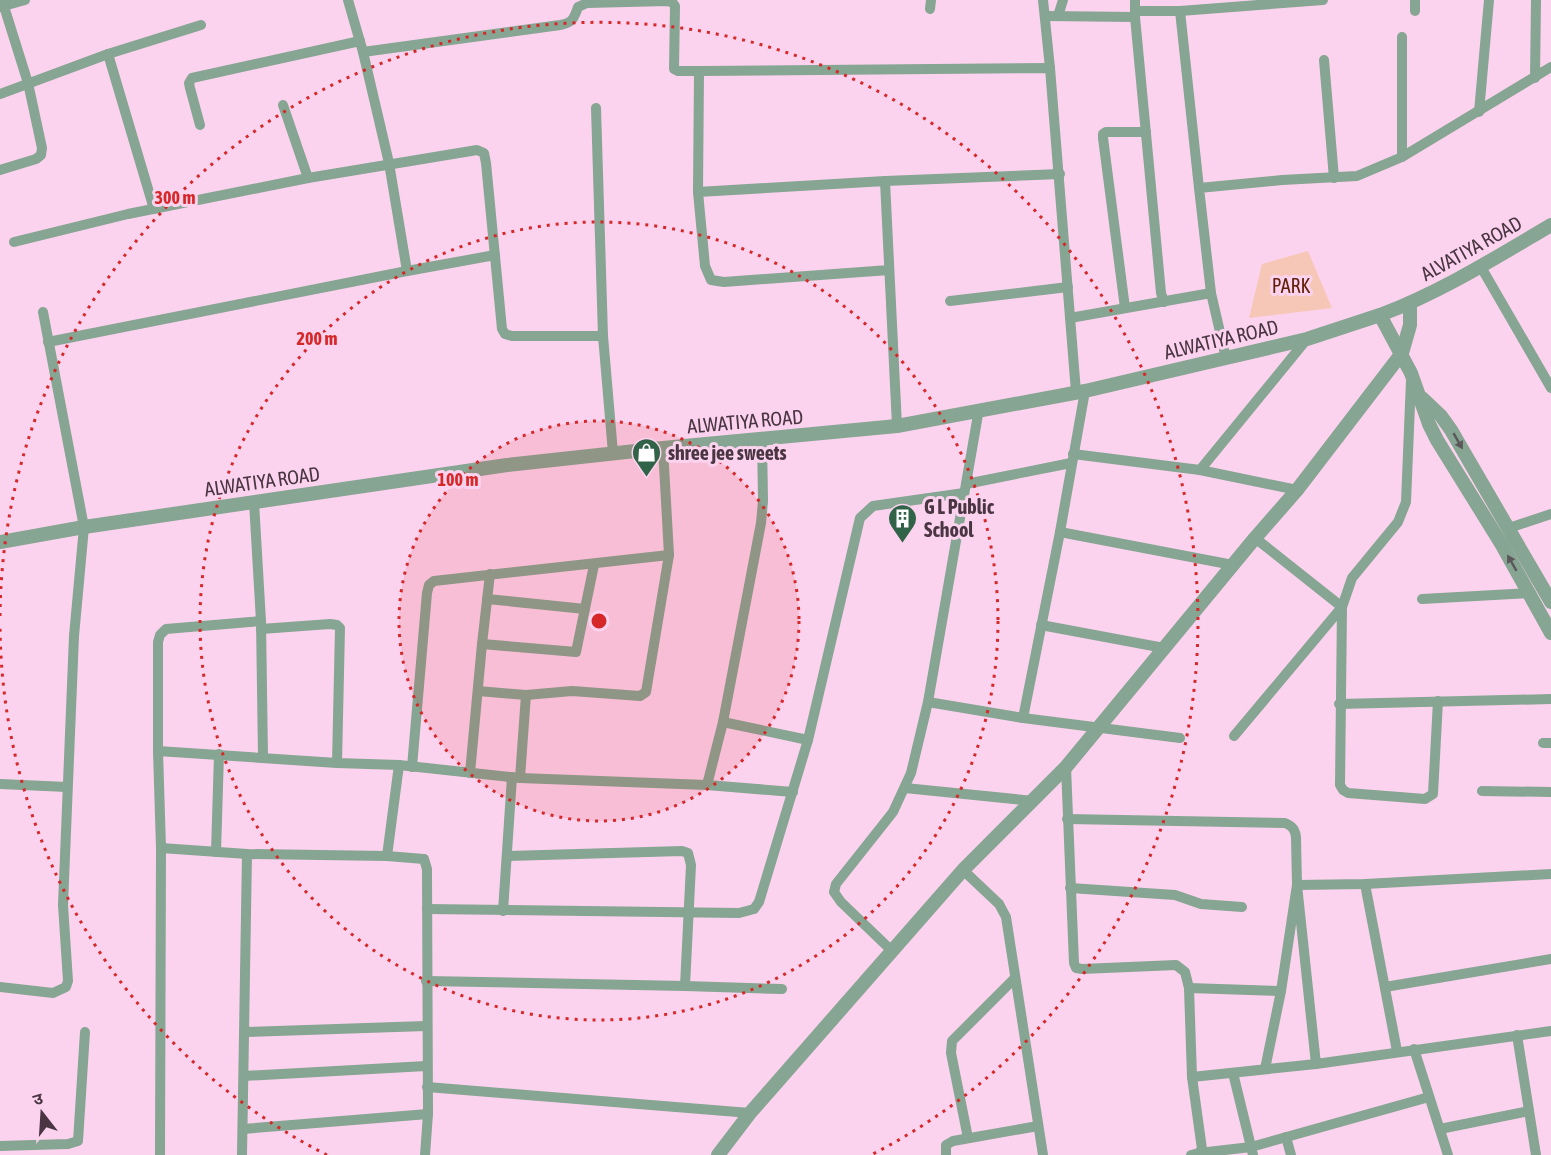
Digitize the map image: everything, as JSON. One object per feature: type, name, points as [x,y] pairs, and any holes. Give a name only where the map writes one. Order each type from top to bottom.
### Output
[{"type":"street","points":[[0,170],[36,159],[41,155],[41,139],[28,83],[2,4],[24,0]]},
{"type":"street","points":[[348,0],[362,47],[389,163],[407,270]]},
{"type":"street","points":[[1023,718],[1060,532],[1080,391],[1070,318],[1060,174],[1043,0]]},
{"type":"street","points":[[1058,16],[1063,0]]},
{"type":"street","points":[[1045,16],[1135,10],[1180,11],[1323,0]]},
{"type":"street","points":[[1479,112],[1489,0]]},
{"type":"street","points":[[1535,78],[1536,0]]},
{"type":"street","points":[[200,125],[189,83],[192,78],[362,47],[560,25],[570,23],[578,7],[587,3],[668,1],[675,6],[674,69],[678,71],[1050,68]]},
{"type":"street","points":[[1135,10],[1161,293],[1164,302]]},
{"type":"street","points":[[1180,11],[1211,293],[1226,358]]},
{"type":"street","points":[[0,94],[108,54],[201,25]]},
{"type":"street","points":[[1401,37],[1402,157]]},
{"type":"street","points":[[108,54],[154,209]]},
{"type":"street","points":[[1324,60],[1334,178]]},
{"type":"street","points":[[1199,188],[1357,176],[1402,157],[1551,67]]},
{"type":"street","points":[[699,71],[698,192],[705,266],[711,280],[724,282],[890,270]]},
{"type":"street","points":[[283,105],[308,178]]},
{"type":"street","points":[[596,108],[603,336],[613,453]]},
{"type":"street","points":[[1125,308],[1103,138],[1107,132],[1146,132]]},
{"type":"street","points":[[15,242],[154,209],[308,178],[477,150],[484,153],[501,322],[505,334],[512,336],[603,336]]},
{"type":"street","points":[[698,192],[1060,174]]},
{"type":"street","points":[[885,181],[897,426]]},
{"type":"street","name":"ALVATIYA ROAD","points":[[1380,315],[1410,304],[1481,267],[1551,225]]},
{"type":"street","points":[[48,342],[407,270],[495,255]]},
{"type":"street","points":[[1481,267],[1546,366],[1551,388]]},
{"type":"street","points":[[950,301],[1068,287]]},
{"type":"street","points":[[1070,318],[1211,293]]},
{"type":"street","points":[[718,1155],[750,1113],[963,870],[1066,767],[1297,490],[1402,353],[1410,326],[1410,304]]},
{"type":"street","points":[[0,987],[53,993],[66,987],[68,981],[63,905],[67,787],[74,636],[84,527],[44,312]]},
{"type":"street","points":[[1380,315],[1402,353],[1437,440],[1529,592],[1551,633]]},
{"type":"street","name":"ALWATIYA ROAD","points":[[0,542],[84,527],[507,465],[897,426],[1080,391],[1226,358],[1307,339],[1380,315]]},
{"type":"street","points":[[1200,470],[1307,339]]},
{"type":"street","points":[[1411,373],[1406,502],[1398,522],[1352,578],[1342,607],[1339,704],[1340,785],[1343,790],[1348,793],[1425,799],[1433,794],[1438,701]]},
{"type":"street","points":[[1420,396],[1441,416],[1451,430],[1551,601]]},
{"type":"street","points":[[891,951],[841,902],[834,892],[836,884],[893,812],[905,788],[928,702],[979,409]]},
{"type":"street","points":[[707,785],[723,722],[761,523],[762,439]]},
{"type":"street","points":[[478,691],[525,695],[572,691],[640,696],[646,692],[669,555],[663,448]]},
{"type":"street","points":[[427,909],[739,913],[754,909],[759,902],[808,740],[860,518],[873,506],[965,489],[1072,459],[1200,470],[1297,490]]},
{"type":"street","points":[[254,502],[261,625],[263,757]]},
{"type":"street","points":[[1509,528],[1551,514]]},
{"type":"street","points":[[1060,532],[1233,565]]},
{"type":"street","points":[[1255,538],[1342,607]]},
{"type":"street","points":[[412,766],[429,585],[434,580],[594,565],[669,555]]},
{"type":"street","points":[[482,644],[576,652],[594,565]]},
{"type":"street","points":[[470,773],[490,574]]},
{"type":"street","points":[[1422,599],[1529,592]]},
{"type":"street","points":[[487,599],[585,609]]},
{"type":"street","points":[[1234,736],[1342,607]]},
{"type":"street","points":[[160,1155],[162,848],[158,751],[160,635],[166,629],[175,628],[337,625],[340,628],[336,763]]},
{"type":"street","points":[[1041,625],[1164,648]]},
{"type":"street","points":[[503,911],[525,695]]},
{"type":"street","points":[[1339,704],[1551,699]]},
{"type":"street","points":[[928,702],[1023,718],[1180,738]]},
{"type":"street","points":[[723,722],[808,740]]},
{"type":"street","points":[[158,751],[399,765],[516,778],[707,785],[793,792]]},
{"type":"street","points":[[216,852],[219,754]]},
{"type":"street","points":[[387,856],[399,765]]},
{"type":"street","points":[[1066,767],[1073,957],[1076,968],[1176,965],[1185,972],[1189,988],[1192,1077],[1202,1144],[1202,1149],[1195,1154]]},
{"type":"street","points":[[0,784],[67,787]]},
{"type":"street","points":[[905,788],[1034,801]]},
{"type":"street","points":[[1482,791],[1551,792]]},
{"type":"street","points":[[1067,819],[1285,823],[1291,826],[1295,830],[1297,885],[1316,1064]]},
{"type":"street","points":[[162,848],[247,854],[387,856],[424,859],[427,868],[426,1087],[428,1114],[425,1155]]},
{"type":"street","points":[[507,856],[682,851],[688,853],[691,859],[685,986]]},
{"type":"street","points":[[242,1155],[247,854]]},
{"type":"street","points":[[963,870],[1003,910],[1043,1155]]},
{"type":"street","points":[[1297,885],[1365,884],[1551,874]]},
{"type":"street","points":[[1365,884],[1397,1051]]},
{"type":"street","points":[[1265,1069],[1281,991],[1297,885]]},
{"type":"street","points":[[1070,888],[1175,895],[1194,903],[1242,907]]},
{"type":"street","points":[[1385,987],[1551,959]]},
{"type":"street","points":[[968,1138],[950,1047],[952,1041],[1015,978]]},
{"type":"street","points":[[426,981],[782,989]]},
{"type":"street","points":[[1189,988],[1281,991]]},
{"type":"street","points":[[245,1032],[426,1026]]},
{"type":"street","points":[[1192,1077],[1316,1064],[1551,1031]]},
{"type":"street","points":[[0,1146],[24,1150],[75,1149],[80,1137],[85,1032]]},
{"type":"street","points":[[1517,1035],[1536,1155]]},
{"type":"street","points":[[1414,1049],[1448,1155]]},
{"type":"street","points":[[244,1076],[426,1066]]},
{"type":"street","points":[[1233,1073],[1252,1151]]},
{"type":"street","points":[[426,1087],[750,1113]]},
{"type":"street","points":[[1195,1154],[1252,1151],[1286,1137],[1429,1096]]},
{"type":"street","points":[[1440,1129],[1529,1111]]},
{"type":"street","points":[[243,1129],[428,1114]]},
{"type":"street","points":[[946,1155],[946,1145],[949,1142],[1038,1126]]},
{"type":"street","points":[[1286,1137],[1291,1155]]},
{"type":"green space","name":"PARK","points":[[1308,251],[1332,308],[1249,318],[1262,264]]},
{"type":"place","name":"shree jee sweets","points":[[647,478]]},
{"type":"place","name":"G L Public School","points":[[903,544]]}]
